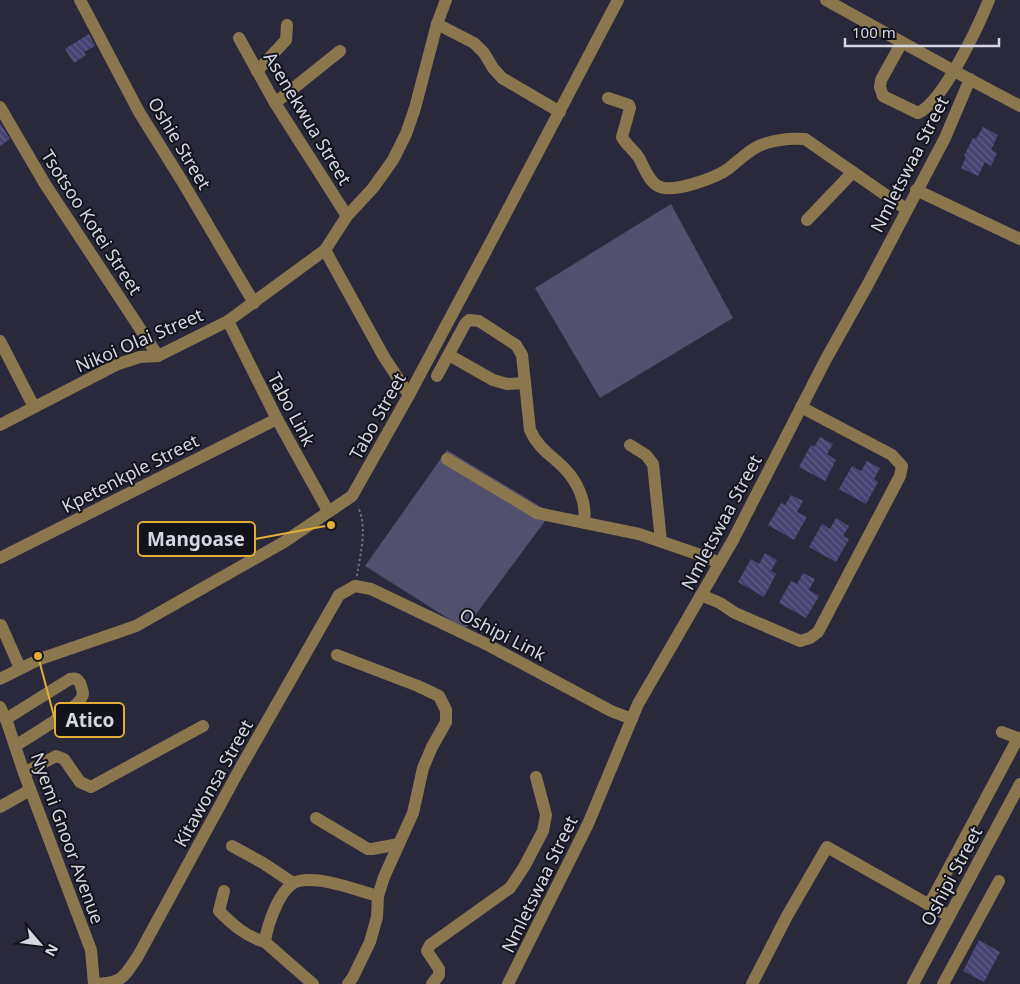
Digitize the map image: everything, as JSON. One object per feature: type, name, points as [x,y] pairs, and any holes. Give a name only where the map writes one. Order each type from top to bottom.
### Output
[{"type":"street","name":"Oshie Street","points":[[80,0],[139,112],[182,180],[254,303]]},
{"type":"street","name":"Nikoi Olai Street","points":[[0,425],[118,364],[140,357],[158,356],[228,321],[325,250],[347,216],[373,188],[393,160],[406,134],[415,108],[437,24],[446,0]]},
{"type":"street","name":"Tabo Street","points":[[0,679],[40,659],[136,626],[284,542],[352,496],[409,395],[618,0]]},
{"type":"street","points":[[826,0],[1020,106]]},
{"type":"street","points":[[902,42],[881,80],[880,87],[884,96],[918,113],[927,109],[954,71],[989,0]]},
{"type":"street","points":[[437,24],[474,43],[484,53],[502,78],[560,112]]},
{"type":"street","points":[[257,70],[286,40],[287,26]]},
{"type":"street","name":"Asenekwua Street","points":[[239,38],[275,103],[347,216]]},
{"type":"street","points":[[275,103],[340,51]]},
{"type":"street","name":"Nmletswaa Street","points":[[508,984],[588,824],[638,704],[719,563],[826,359],[867,286],[944,138],[970,79]]},
{"type":"street","points":[[608,98],[629,105],[630,108],[622,137],[638,156],[652,182],[664,189],[702,181],[726,170],[756,147],[789,138],[805,139],[906,209]]},
{"type":"street","name":"Tsotsoo Kotei Street","points":[[0,107],[45,184],[158,356]]},
{"type":"street","points":[[807,220],[853,172]]},
{"type":"street","points":[[916,190],[1020,239]]},
{"type":"street","points":[[325,250],[372,335],[409,395]]},
{"type":"street","points":[[437,376],[464,324],[469,320],[476,319],[516,345],[522,355],[530,430],[535,441],[570,475],[582,499],[585,514],[584,522]]},
{"type":"street","name":"Tabo Link","points":[[228,321],[277,419],[328,511]]},
{"type":"street","points":[[0,341],[34,407]]},
{"type":"street","points":[[449,355],[492,380],[507,384],[525,383]]},
{"type":"street","points":[[701,595],[720,603],[735,613],[800,641],[810,638],[818,632],[859,556],[900,476],[902,466],[892,455],[801,408]]},
{"type":"street","name":"Kpetenkple Street","points":[[0,558],[277,419]]},
{"type":"street","points":[[630,445],[646,454],[653,464],[660,541]]},
{"type":"street","points":[[447,459],[537,513],[639,534],[719,563]]},
{"type":"street","name":"Oshipi Link","points":[[355,586],[372,589],[486,644],[611,711],[632,719]]},
{"type":"street","name":"Kitawonsa Street","points":[[94,984],[113,984],[119,981],[131,967],[339,594],[355,586]]},
{"type":"street","points":[[1,625],[20,668]]},
{"type":"street","points":[[338,656],[418,686],[439,696],[446,710],[446,722],[432,747],[424,768],[413,813],[384,877],[378,896],[377,917],[370,942],[348,984]]},
{"type":"street","points":[[6,719],[70,678],[78,680],[83,689],[83,695],[76,706],[15,746]]},
{"type":"street","name":"Nyemi Gnoor Avenue","points":[[0,707],[91,950],[94,984]]},
{"type":"street","points":[[24,773],[56,756],[60,756],[80,782],[91,787],[203,726]]},
{"type":"street","points":[[929,905],[1019,739],[1002,732]]},
{"type":"street","points":[[432,984],[438,975],[439,969],[426,952],[430,945],[510,888],[524,867],[543,831],[546,815],[536,777]]},
{"type":"street","name":"Oshipi Street","points":[[913,984],[1020,784]]},
{"type":"street","points":[[0,807],[30,790]]},
{"type":"street","points":[[316,818],[368,849],[372,850],[399,844]]},
{"type":"street","points":[[232,846],[263,863],[293,883]]},
{"type":"street","points":[[752,984],[827,847],[949,916]]},
{"type":"street","points":[[265,942],[267,929],[277,904],[293,883],[300,880],[321,881],[378,896]]},
{"type":"street","points":[[943,984],[1000,881]]},
{"type":"street","points":[[224,891],[219,911],[236,928],[251,938],[265,942],[312,984]]},
{"type":"path","points":[[352,496],[361,513],[363,528],[355,586]]},
{"type":"shaded area","points":[[671,204],[733,318],[600,398],[535,288]]},
{"type":"shaded area","points":[[447,450],[551,513],[465,629],[365,566]]},
{"type":"building","points":[[89,34],[95,46],[84,52],[86,55],[74,63],[65,49]]},
{"type":"building","points":[[0,123],[10,139],[0,146]]},
{"type":"building","points":[[983,127],[998,135],[991,150],[997,153],[991,166],[985,162],[978,176],[961,168],[966,157],[964,156],[973,138],[976,139]]},
{"type":"building","points":[[820,437],[833,444],[827,454],[836,460],[825,481],[799,467],[811,445],[814,447]]},
{"type":"building","points":[[867,461],[880,468],[874,479],[878,482],[866,504],[839,489],[852,466],[861,471]]},
{"type":"building","points":[[791,495],[803,501],[797,512],[807,517],[794,540],[768,525],[781,503],[785,505]]},
{"type":"building","points":[[836,518],[849,526],[843,536],[849,539],[836,562],[809,547],[822,524],[830,529]]},
{"type":"building","points":[[765,553],[777,560],[771,571],[776,574],[764,597],[738,582],[751,559],[759,564]]},
{"type":"building","points":[[803,573],[815,579],[809,590],[819,596],[806,618],[779,603],[791,581],[797,584]]},
{"type":"building","points":[[979,940],[1000,952],[984,982],[963,971]]},
{"type":"place","name":"Mangoase","points":[[331,525]]},
{"type":"place","name":"Atico","points":[[38,656]]}]
